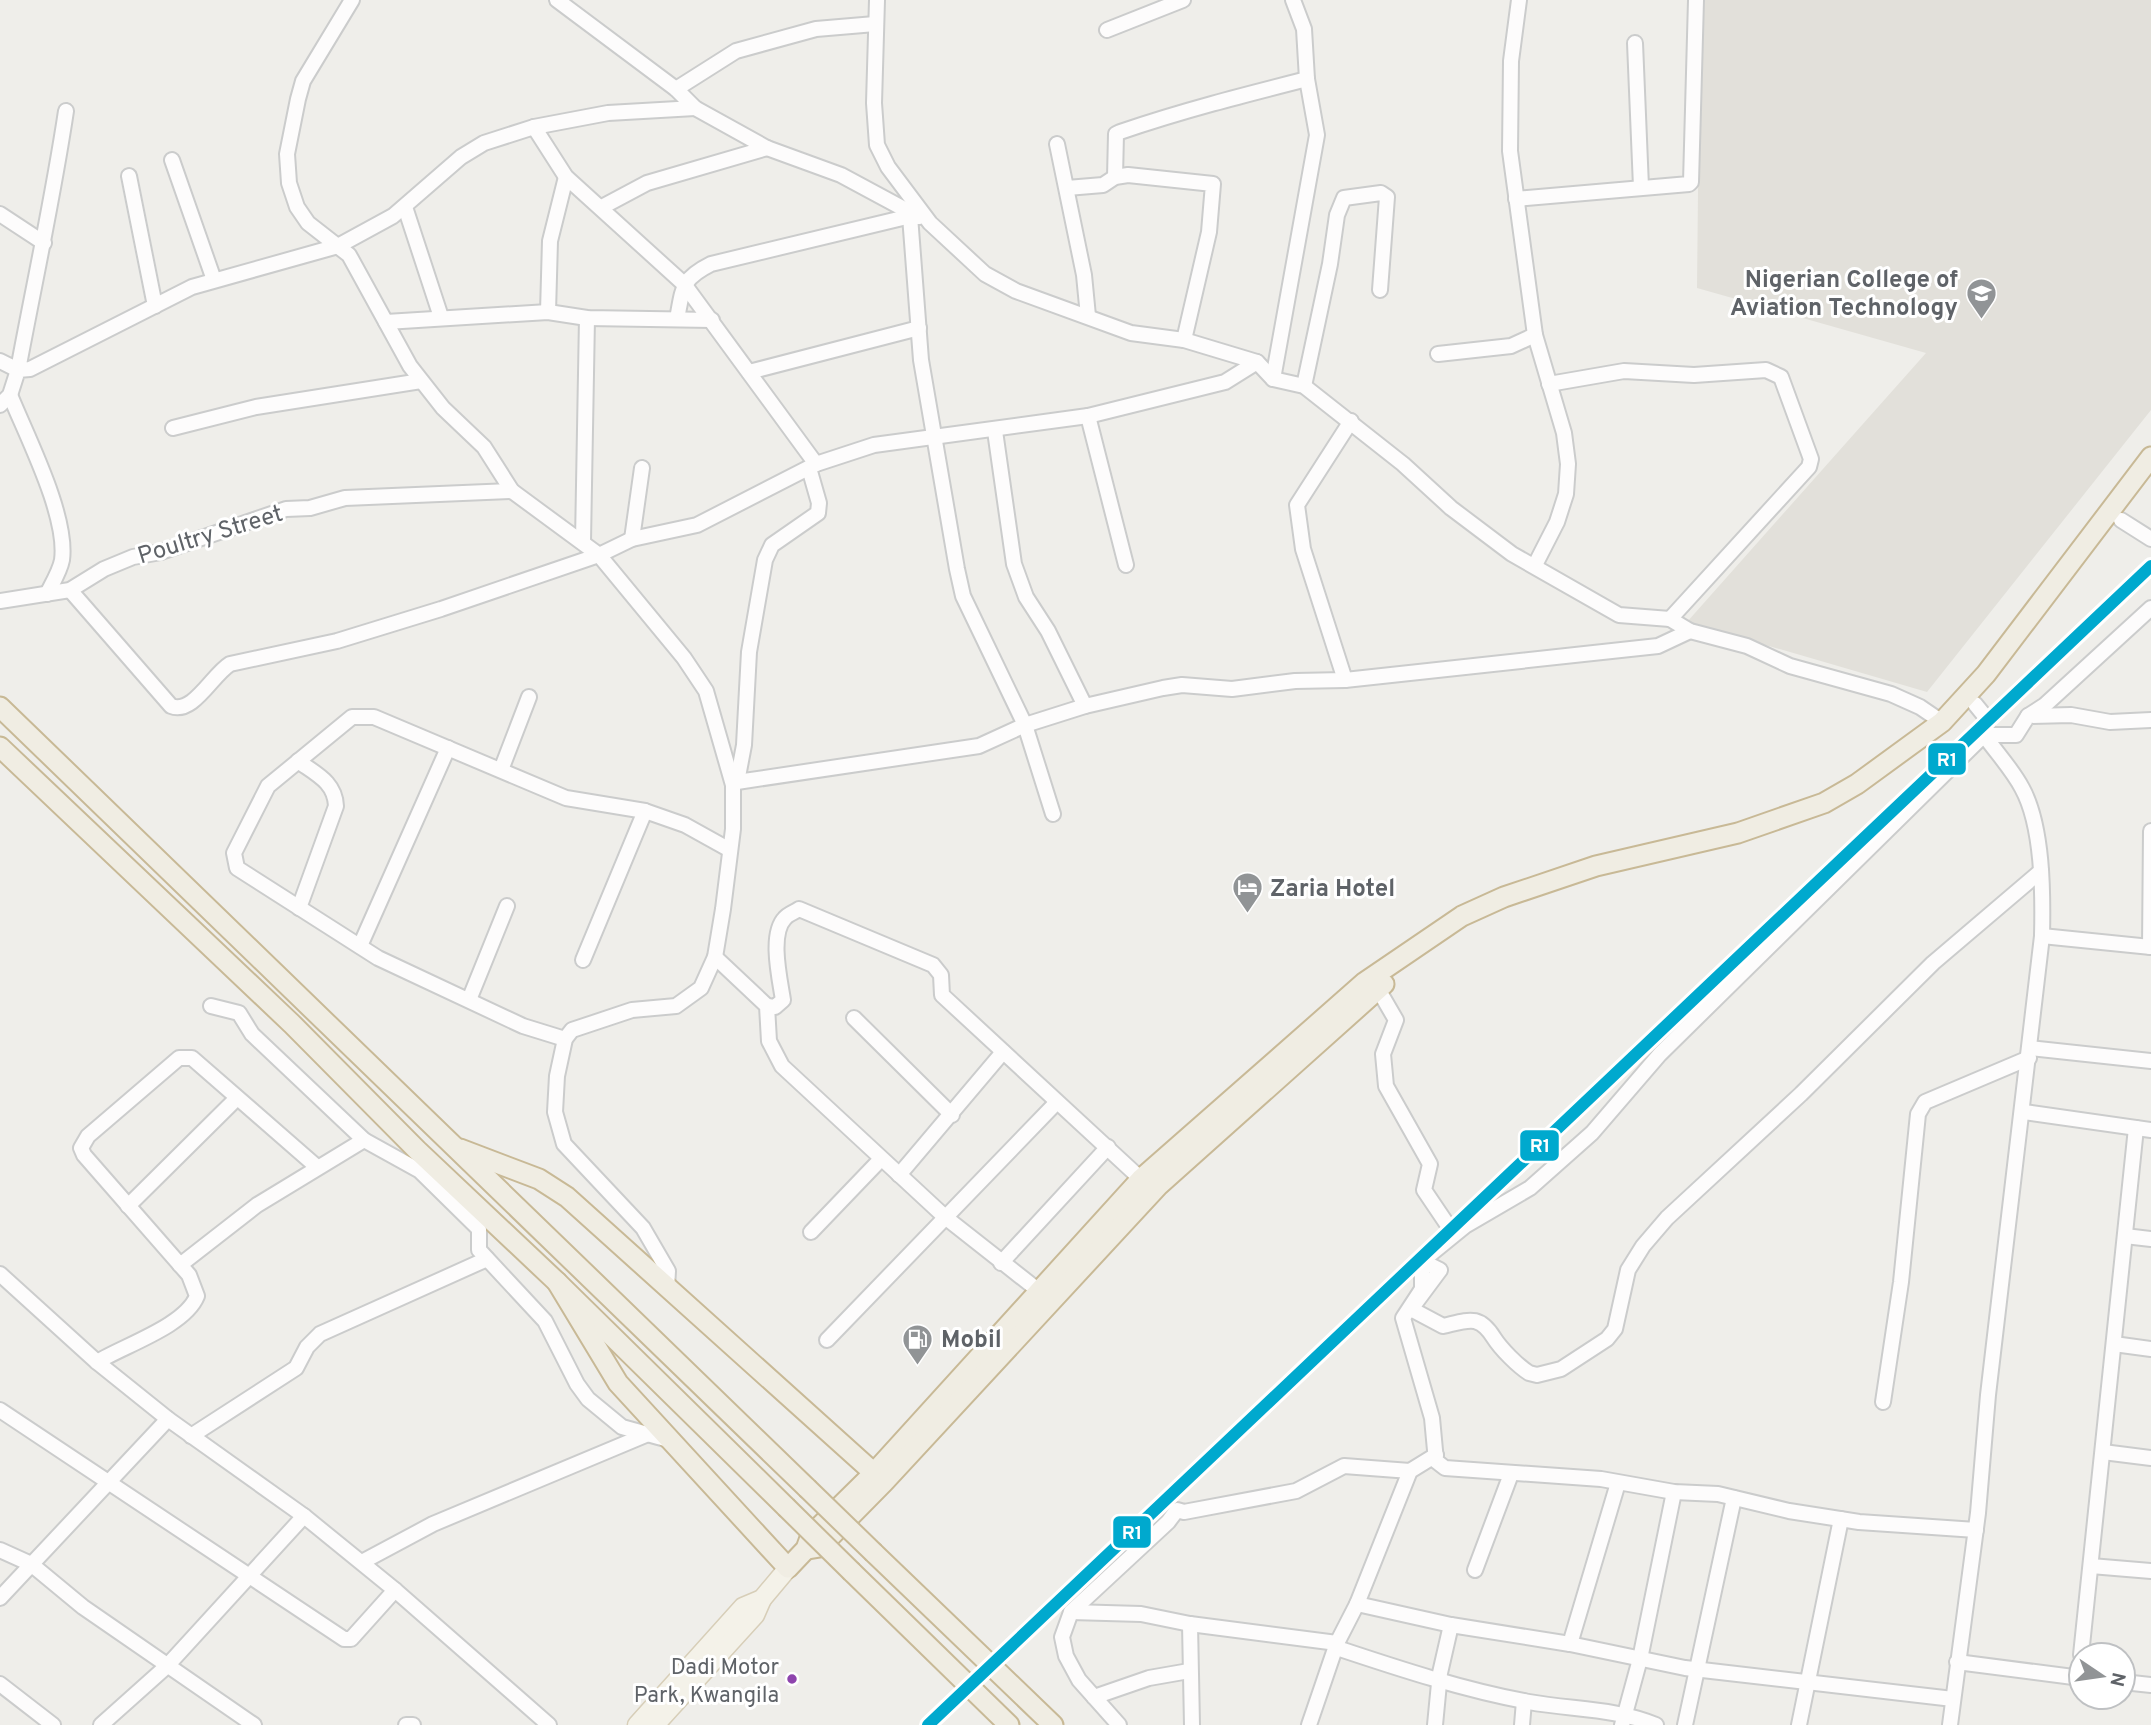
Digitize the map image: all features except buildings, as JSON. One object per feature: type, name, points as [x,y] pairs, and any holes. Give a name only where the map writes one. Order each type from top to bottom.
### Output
[{"type":"highway","points":[[557,1282],[578,1312],[597,1351],[618,1383],[788,1568],[806,1549],[811,1535],[874,1473],[1141,1179],[1365,982],[1462,916],[1548,881],[1738,833],[1824,803],[1900,754],[1942,722],[2026,624],[2151,457]]},
{"type":"highway","points":[[806,1549],[820,1547],[884,1482],[1158,1186],[1378,989],[1463,930],[1514,906],[1570,886],[1751,842],[1826,814],[1914,760],[1975,704],[2024,649],[2151,480]]},
{"type":"highway","points":[[0,707],[1053,1725]]},
{"type":"highway","points":[[0,747],[557,1282],[1006,1722]]},
{"type":"highway","points":[[446,1140],[466,1153],[520,1170],[554,1187],[874,1473]]},
{"type":"highway","points":[[655,1378],[673,1359]]},
{"type":"main road","points":[[655,1725],[755,1615],[762,1599],[788,1568]]},
{"type":"main road","points":[[637,1725],[743,1607],[762,1599]]},
{"type":"street","points":[[352,0],[303,81],[287,154],[289,183],[296,207],[308,223],[338,246],[355,264],[421,381],[443,408],[484,447],[512,491],[599,555],[684,658],[706,691],[735,783]]},
{"type":"street","points":[[556,0],[676,89],[695,108],[767,148],[841,175],[912,216],[930,223]]},
{"type":"street","points":[[877,0],[874,127],[877,145],[888,167],[930,223],[962,256],[1001,284],[1131,333],[1184,340],[1257,362],[1273,379],[1304,386],[1352,421],[1451,508],[1512,554],[1619,615],[1670,619],[1690,631],[1747,646],[1790,666],[1891,694],[1920,706],[1942,722]]},
{"type":"street","points":[[1107,30],[1183,0]]},
{"type":"street","points":[[1273,379],[1283,311],[1315,160],[1317,135],[1307,79],[1304,29],[1293,0]]},
{"type":"street","points":[[1519,0],[1511,61],[1510,150],[1535,335],[1565,443],[1568,464],[1566,494],[1557,523],[1535,565]]},
{"type":"street","points":[[1516,199],[1641,187],[1685,187],[1691,182],[1696,0]]},
{"type":"street","points":[[676,89],[736,51],[817,29],[875,24]]},
{"type":"street","points":[[1635,43],[1641,187]]},
{"type":"street","points":[[1115,177],[1116,134],[1164,115],[1193,111],[1307,79]]},
{"type":"street","points":[[0,361],[18,370],[30,369],[155,306],[214,280],[241,275],[338,246],[405,207],[461,157],[484,143],[534,127],[626,111],[695,108]]},
{"type":"street","points":[[47,594],[62,563],[63,549],[51,492],[5,400],[18,370],[35,274],[44,243],[66,111]]},
{"type":"street","points":[[534,127],[566,177],[684,284],[712,320],[813,466],[820,503],[818,513],[772,545],[765,561],[750,652],[744,745],[735,783],[730,850],[715,957],[701,988],[687,1001],[676,1006],[632,1010],[580,1026],[565,1039],[554,1104],[561,1135],[579,1163],[643,1228],[668,1271],[667,1288]]},
{"type":"street","points":[[1058,144],[1084,275],[1088,316]]},
{"type":"street","points":[[602,207],[647,183],[767,148]]},
{"type":"street","points":[[172,160],[214,280]]},
{"type":"street","points":[[130,176],[155,306]]},
{"type":"street","points":[[548,312],[550,241],[566,177]]},
{"type":"street","points":[[1067,188],[1103,185],[1115,177],[1213,184],[1209,232],[1184,340]]},
{"type":"street","points":[[1304,386],[1330,264],[1337,215],[1344,198],[1381,193],[1387,197],[1380,290]]},
{"type":"street","points":[[405,207],[442,317]]},
{"type":"street","points":[[0,214],[44,243]]},
{"type":"street","points":[[677,319],[684,284],[692,273],[711,264],[912,216]]},
{"type":"street","points":[[912,216],[919,328],[930,416],[964,596],[1025,725],[1053,814]]},
{"type":"street","points":[[386,322],[548,312],[587,318],[712,320]]},
{"type":"street","points":[[583,541],[587,318]]},
{"type":"street","points":[[749,372],[919,328]]},
{"type":"street","points":[[1438,354],[1511,346],[1535,335]]},
{"type":"street","points":[[70,590],[171,706],[180,709],[189,706],[219,671],[230,664],[350,637],[599,555],[632,539],[698,525],[813,466],[874,445],[996,431],[1088,416],[1224,382],[1257,362]]},
{"type":"street","points":[[1549,384],[1624,371],[1695,375],[1766,370],[1781,377],[1811,459],[1809,467],[1670,619]]},
{"type":"street","points":[[173,428],[256,407],[421,381]]},
{"type":"street","points":[[908,441],[930,416]]},
{"type":"street","points":[[1088,416],[1126,565]]},
{"type":"street","points":[[1345,680],[1303,549],[1297,505],[1352,421]]},
{"type":"street","points":[[996,431],[1014,564],[1026,597],[1048,631],[1085,706]]},
{"type":"street","points":[[632,539],[642,468]]},
{"type":"street","name":"Poultry Street","points":[[0,601],[70,590],[104,569],[133,557],[161,552],[286,509],[310,509],[345,498],[512,491]]},
{"type":"street","points":[[2121,520],[2151,539]]},
{"type":"street","points":[[1984,735],[2016,735],[2028,716],[2045,705],[2151,608]]},
{"type":"street","points":[[735,783],[979,746],[1025,725],[1085,706],[1182,685],[1232,689],[1295,681],[1345,680],[1658,646],[1690,631]]},
{"type":"street","points":[[501,770],[529,697]]},
{"type":"street","points":[[1975,704],[1988,720],[1984,735],[1660,1054],[1592,1133],[1530,1188],[1449,1238],[1422,1261],[1422,1289],[1403,1318],[1432,1418],[1439,1466],[1618,1483],[1674,1492],[1718,1494],[1841,1519],[1976,1530]]},
{"type":"street","points":[[565,1039],[523,1026],[360,946],[237,868],[233,859],[268,786],[352,717],[360,715],[374,717],[566,797],[645,811],[685,825],[730,850]]},
{"type":"street","points":[[2028,716],[2071,715],[2110,722],[2151,720]]},
{"type":"street","points":[[1950,1725],[1976,1530],[1988,1395],[2024,1112],[2042,936],[2041,871],[2032,817],[2023,789],[1984,735]]},
{"type":"street","points":[[360,946],[448,748]]},
{"type":"street","points":[[298,761],[331,785],[335,793],[335,806],[299,908]]},
{"type":"street","points":[[583,960],[645,811]]},
{"type":"street","points":[[2042,936],[2151,947],[2151,831]]},
{"type":"street","points":[[1422,1261],[1440,1270],[1411,1309],[1443,1326],[1465,1321],[1481,1322],[1489,1327],[1495,1341],[1529,1373],[1547,1373],[1575,1362],[1615,1329],[1628,1270],[1643,1246],[1688,1196],[1793,1102],[1933,963],[2041,871]]},
{"type":"street","points":[[469,1000],[507,906]]},
{"type":"street","points":[[715,957],[768,1006],[775,1007],[782,1000],[776,956],[778,932],[784,918],[799,909],[933,965],[941,975],[942,995],[1141,1179]]},
{"type":"street","points":[[1378,989],[1396,1020],[1383,1055],[1386,1086],[1430,1164],[1424,1190],[1451,1230],[1449,1238]]},
{"type":"street","points":[[211,1006],[239,1013],[252,1034],[364,1140],[420,1171],[479,1229],[479,1250],[513,1283],[545,1321],[577,1384],[588,1399],[622,1427],[670,1440]]},
{"type":"street","points":[[768,1006],[769,1041],[782,1066],[944,1217],[1040,1291]]},
{"type":"street","points":[[854,1018],[952,1115]]},
{"type":"street","points":[[899,1175],[1003,1052]]},
{"type":"street","points":[[1883,1402],[1901,1282],[1918,1114],[1925,1102],[2030,1053],[2151,1061]]},
{"type":"street","points":[[97,1362],[156,1333],[193,1307],[197,1290],[180,1265],[83,1155],[81,1148],[88,1136],[179,1058],[192,1058],[317,1167]]},
{"type":"street","points":[[128,1206],[236,1099]]},
{"type":"street","points":[[827,1340],[1056,1103]]},
{"type":"street","points":[[2024,1112],[2144,1129],[2125,1236],[2083,1641]]},
{"type":"street","points":[[180,1265],[257,1205],[364,1140]]},
{"type":"street","points":[[1001,1263],[1108,1147]]},
{"type":"street","points":[[811,1232],[881,1158]]},
{"type":"street","points":[[2125,1236],[2151,1239]]},
{"type":"street","points":[[191,1436],[296,1368],[307,1347],[320,1334],[487,1259]]},
{"type":"street","points":[[0,1274],[97,1362],[168,1419],[304,1516],[362,1562],[549,1725]]},
{"type":"street","points":[[2114,1344],[2151,1349]]},
{"type":"street","points":[[0,1409],[344,1639],[351,1639],[395,1590]]},
{"type":"street","points":[[0,1598],[168,1419]]},
{"type":"street","points":[[362,1562],[433,1524],[648,1434]]},
{"type":"street","points":[[2103,1452],[2151,1458]]},
{"type":"street","points":[[1119,1725],[1079,1680],[1063,1648],[1062,1637],[1071,1612],[1168,1522],[1177,1510],[1184,1512],[1296,1491],[1344,1466],[1410,1471],[1436,1455]]},
{"type":"street","points":[[1309,1725],[1337,1646],[1357,1604],[1410,1471]]},
{"type":"street","points":[[1475,1570],[1511,1474]]},
{"type":"street","points":[[1570,1644],[1618,1483]]},
{"type":"street","points":[[1623,1720],[1640,1659],[1674,1492]]},
{"type":"street","points":[[1685,1725],[1734,1498]]},
{"type":"street","points":[[101,1725],[166,1666],[304,1516]]},
{"type":"street","points":[[1799,1725],[1841,1519]]},
{"type":"street","points":[[0,1550],[32,1564],[83,1607],[254,1725]]},
{"type":"street","points":[[2091,1566],[2151,1571]]},
{"type":"street","points":[[1357,1604],[1451,1625],[1570,1644],[1698,1670],[1952,1699]]},
{"type":"street","points":[[1071,1612],[1141,1614],[1337,1646],[1440,1681],[1524,1701],[1656,1725]]},
{"type":"street","points":[[1190,1624],[1192,1725]]},
{"type":"street","points":[[1435,1725],[1451,1625]]},
{"type":"street","points":[[1957,1662],[2067,1676]]},
{"type":"street","points":[[1094,1697],[1149,1678],[1189,1671]]},
{"type":"street","points":[[0,1684],[53,1725]]},
{"type":"street","points":[[1522,1725],[1524,1701]]},
{"type":"street","points":[[406,1725],[413,1725]]},
{"type":"shaded area","name":"Nigerian College of Aviation Technology","points":[[1700,0],[2151,0],[2151,410],[1927,692],[1687,622],[1926,353],[1697,288]]},
{"type":"transit line","name":"R1","points":[[928,1725],[2151,566]]},
{"type":"place","name":"Nigerian College of Aviation Technology","points":[[1981,320]]},
{"type":"place","name":"Zaria Hotel","points":[[1247,915]]},
{"type":"place","name":"Mobil","points":[[918,1366]]},
{"type":"place","name":"Dadi Motor Park, Kwangila","points":[[792,1679]]}]
